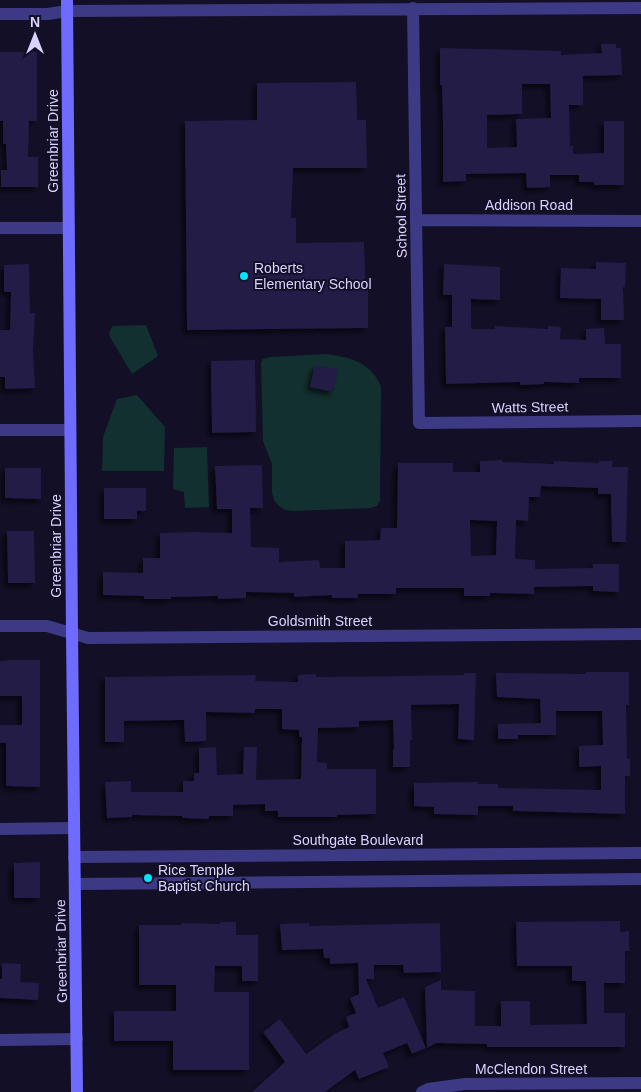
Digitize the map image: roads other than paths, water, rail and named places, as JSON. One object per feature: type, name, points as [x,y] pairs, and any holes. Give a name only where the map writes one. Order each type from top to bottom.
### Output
[{"type":"main road","name":"Greenbriar Drive","points":[[67,5],[77,1092]]},
{"type":"street","points":[[0,14],[48,14],[67,5],[641,8]]},
{"type":"street","name":"School Street","points":[[413,8],[419,424]]},
{"type":"street","name":"Addison Road","points":[[416,220],[641,221]]},
{"type":"street","points":[[0,228],[69,228]]},
{"type":"street","name":"Watts Street","points":[[419,424],[641,422]]},
{"type":"street","points":[[0,430],[70,430]]},
{"type":"street","name":"Goldsmith Street","points":[[0,626],[47,626],[88,638],[641,634]]},
{"type":"street","points":[[0,829],[74,828]]},
{"type":"street","name":"Southgate Boulevard","points":[[74,857],[641,853]]},
{"type":"street","points":[[75,884],[641,879]]},
{"type":"street","points":[[0,1040],[77,1039]]},
{"type":"street","name":"McClendon Street","points":[[422,1092],[428,1089],[465,1084],[641,1083]]},
{"type":"place","name":"Roberts Elementary School","points":[[244,276]]},
{"type":"place","name":"Rice Temple Baptist Church","points":[[148,878]]}]
